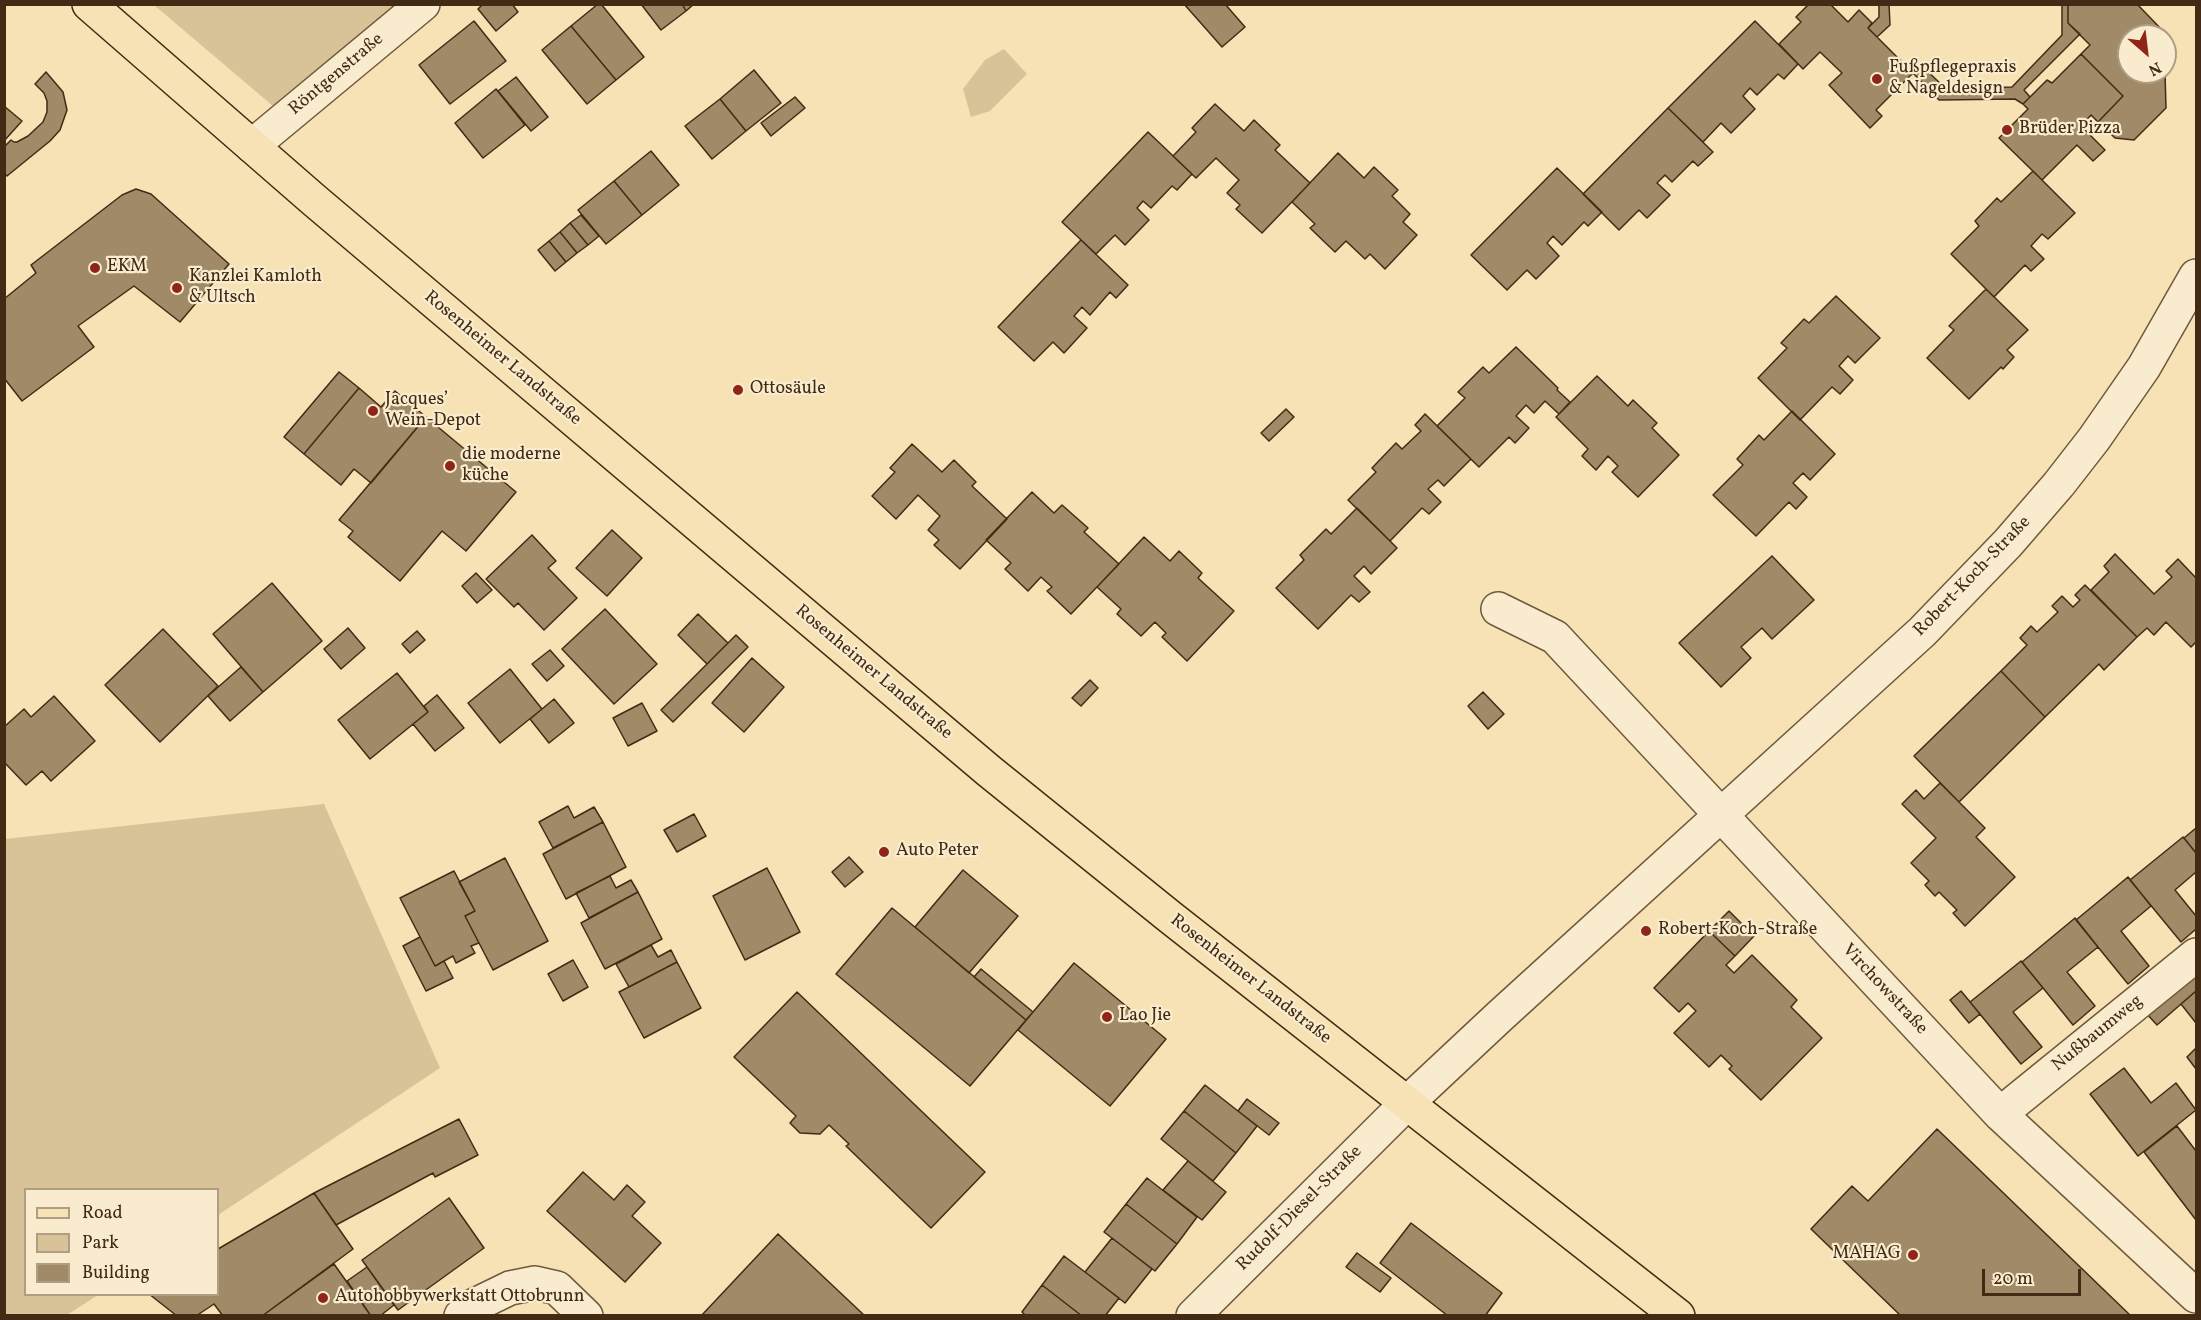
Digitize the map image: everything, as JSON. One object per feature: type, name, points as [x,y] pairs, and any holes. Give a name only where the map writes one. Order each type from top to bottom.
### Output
[{"type":"main road","name":"Rosenheimer Landstraße","points":[[89,4],[252,146],[989,771],[1170,917],[1678,1316]]},
{"type":"street","name":"Röntgenstraße","points":[[252,146],[423,4]]},
{"type":"street","name":"Robert-Koch-Straße","points":[[1407,1103],[1720,814],[1922,632],[2008,543],[2094,439],[2144,367],[2196,276]]},
{"type":"street","name":"Virchowstraße","points":[[1498,609],[1555,637],[2000,1114],[2196,1296]]},
{"type":"street","name":"Nußbaumweg","points":[[2000,1114],[2196,955]]},
{"type":"street","name":"Rudolf-Diesel-Straße","points":[[1193,1316],[1407,1103]]},
{"type":"street","points":[[461,1316],[473,1306],[510,1288],[535,1283],[557,1288],[586,1316]]},
{"type":"green space","points":[[154,5],[394,5],[273,106]]},
{"type":"green space","points":[[1004,49],[1027,74],[990,111],[971,117],[963,89],[985,60]]},
{"type":"green space","points":[[324,804],[440,1068],[219,1214],[219,1188],[24,1188],[24,1296],[96,1296],[67,1315],[5,1315],[5,839]]},
{"type":"building","points":[[483,4],[512,4],[518,12],[496,31],[478,9]]},
{"type":"building","points":[[601,4],[644,57],[616,80],[571,26]]},
{"type":"building","points":[[641,4],[682,4],[686,11],[661,30]]},
{"type":"building","points":[[682,4],[694,4],[686,11]]},
{"type":"building","points":[[1184,4],[1225,4],[1245,27],[1222,47]]},
{"type":"building","points":[[1809,4],[1830,4],[1848,22],[1859,10],[1872,23],[1868,28],[1913,73],[1876,110],[1882,116],[1870,128],[1829,85],[1842,73],[1820,52],[1803,69],[1779,44],[1801,22],[1796,17]]},
{"type":"building","points":[[1879,4],[1889,4],[1890,25],[1877,37],[1868,28],[1879,17]]},
{"type":"building","points":[[2062,4],[2068,4],[2068,23],[2080,34],[2024,90],[2030,97],[2023,104],[2015,99],[1939,100],[1910,70],[1919,63],[1945,88],[2012,87],[2062,35]]},
{"type":"building","points":[[2068,4],[2137,4],[2156,24],[2117,24],[2117,84],[2165,84],[2166,108],[2134,140],[2115,138],[2098,122],[2123,96],[2081,54],[2090,45],[2068,23]]},
{"type":"building","points":[[474,21],[506,61],[450,104],[419,65]]},
{"type":"building","points":[[1755,21],[1798,64],[1784,79],[1778,74],[1757,95],[1750,88],[1743,96],[1755,109],[1731,133],[1721,123],[1703,142],[1668,108]]},
{"type":"building","points":[[571,26],[616,80],[587,104],[542,50]]},
{"type":"building","points":[[2081,54],[2123,96],[2098,122],[2091,115],[2081,126],[2105,150],[2093,161],[2077,145],[2042,180],[1999,138],[2028,109],[2023,104],[2047,80],[2052,83]]},
{"type":"building","points":[[754,70],[781,103],[746,131],[720,99]]},
{"type":"building","points":[[46,72],[63,92],[67,110],[60,130],[7,176],[4,173],[4,147],[11,140],[17,142],[28,136],[43,122],[47,112],[44,93],[35,84]]},
{"type":"building","points":[[516,77],[548,117],[531,131],[498,91]]},
{"type":"building","points":[[496,89],[525,125],[483,158],[455,123]]},
{"type":"building","points":[[795,97],[805,108],[771,136],[761,123]]},
{"type":"building","points":[[720,99],[746,131],[712,159],[685,126]]},
{"type":"building","points":[[1215,104],[1244,131],[1254,120],[1280,145],[1275,150],[1310,183],[1262,233],[1236,209],[1240,205],[1227,193],[1239,180],[1216,158],[1196,178],[1173,156],[1196,132],[1192,128]]},
{"type":"building","points":[[4,106],[22,121],[4,141]]},
{"type":"building","points":[[1668,108],[1713,152],[1698,166],[1693,161],[1672,182],[1665,175],[1657,183],[1670,195],[1647,218],[1639,210],[1619,230],[1583,194]]},
{"type":"building","points":[[1148,132],[1192,174],[1177,190],[1172,186],[1151,208],[1143,201],[1137,208],[1149,220],[1125,245],[1115,235],[1096,254],[1062,222]]},
{"type":"building","points":[[651,151],[679,185],[642,215],[614,181]]},
{"type":"building","points":[[1338,153],[1364,178],[1374,167],[1398,190],[1392,196],[1410,214],[1403,222],[1417,235],[1385,269],[1370,254],[1365,259],[1346,241],[1335,252],[1310,228],[1315,224],[1292,202]]},
{"type":"building","points":[[1557,168],[1602,212],[1588,226],[1584,222],[1562,245],[1553,236],[1547,243],[1559,256],[1536,279],[1527,270],[1507,290],[1471,255]]},
{"type":"building","points":[[2033,171],[2075,213],[2048,239],[2042,234],[2031,246],[2044,259],[2031,271],[2025,265],[1994,297],[1951,254],[1979,226],[1975,221],[1997,198],[2001,202]]},
{"type":"building","points":[[614,181],[642,215],[606,244],[578,210]]},
{"type":"building","points":[[136,189],[151,194],[229,264],[180,322],[134,286],[78,326],[94,347],[22,401],[4,378],[4,299],[36,273],[31,265],[122,195]]},
{"type":"building","points":[[581,215],[599,236],[588,245],[570,223]]},
{"type":"building","points":[[570,223],[588,245],[577,253],[560,232]]},
{"type":"building","points":[[560,232],[577,253],[566,262],[549,241]]},
{"type":"building","points":[[1081,240],[1128,285],[1116,298],[1110,292],[1090,315],[1082,307],[1074,316],[1087,328],[1064,353],[1053,342],[1034,361],[998,327]]},
{"type":"building","points":[[549,241],[566,262],[555,271],[538,250]]},
{"type":"building","points":[[1986,289],[2028,330],[2007,350],[2014,357],[1969,399],[1927,358],[1954,330],[1949,326]]},
{"type":"building","points":[[1836,296],[1880,338],[1855,363],[1848,356],[1839,366],[1853,380],[1840,394],[1832,387],[1800,420],[1758,378],[1787,348],[1781,343],[1804,319],[1809,323]]},
{"type":"building","points":[[1516,347],[1570,402],[1559,414],[1545,401],[1534,413],[1526,405],[1516,416],[1529,428],[1515,443],[1509,437],[1479,467],[1437,426],[1465,398],[1458,392],[1483,367],[1489,373]]},
{"type":"building","points":[[339,372],[359,388],[304,454],[284,437]]},
{"type":"building","points":[[1597,376],[1628,406],[1633,400],[1657,423],[1652,428],[1679,455],[1638,497],[1612,472],[1618,466],[1608,456],[1596,470],[1582,456],[1588,449],[1556,417]]},
{"type":"building","points":[[359,388],[381,407],[395,391],[426,417],[371,483],[354,469],[341,485],[304,454]]},
{"type":"building","points":[[1286,409],[1294,417],[1269,441],[1261,433]]},
{"type":"building","points":[[1792,411],[1835,454],[1810,480],[1803,473],[1793,483],[1807,497],[1796,509],[1789,502],[1756,536],[1713,495],[1743,465],[1737,459],[1759,435],[1764,440]]},
{"type":"building","points":[[1425,414],[1471,459],[1444,486],[1438,480],[1428,489],[1441,502],[1429,514],[1422,508],[1390,541],[1348,500],[1376,472],[1372,468],[1396,443],[1402,449],[1421,431],[1415,425]]},
{"type":"building","points":[[426,417],[516,492],[466,551],[442,531],[400,581],[348,537],[353,531],[339,520]]},
{"type":"building","points":[[912,444],[942,472],[954,460],[976,482],[972,486],[1007,519],[960,569],[934,545],[939,540],[928,530],[940,516],[918,495],[896,519],[872,496],[895,472],[890,468]]},
{"type":"building","points":[[1032,492],[1054,513],[1062,505],[1088,528],[1084,532],[1119,564],[1071,614],[1047,591],[1052,587],[1041,577],[1028,591],[1005,569],[1011,563],[986,540]]},
{"type":"building","points":[[1357,508],[1397,548],[1371,574],[1364,566],[1354,576],[1370,592],[1359,602],[1351,595],[1318,629],[1276,588],[1304,560],[1300,555],[1326,529],[1331,534]]},
{"type":"building","points":[[612,530],[642,558],[607,596],[576,568]]},
{"type":"building","points":[[532,535],[556,561],[548,568],[577,598],[544,630],[518,603],[514,607],[486,579]]},
{"type":"building","points":[[1144,537],[1170,561],[1179,551],[1202,573],[1198,578],[1234,611],[1187,661],[1162,637],[1166,633],[1155,622],[1141,636],[1117,614],[1121,609],[1097,587]]},
{"type":"building","points":[[2115,554],[2154,594],[2172,577],[2166,571],[2178,559],[2196,578],[2196,642],[2191,647],[2166,622],[2154,635],[2147,628],[2137,637],[2091,590],[2109,572],[2104,566]]},
{"type":"building","points":[[1772,556],[1814,600],[1772,639],[1762,628],[1741,647],[1751,658],[1721,687],[1679,643]]},
{"type":"building","points":[[476,573],[492,590],[477,603],[462,586]]},
{"type":"building","points":[[272,583],[322,641],[263,692],[213,634]]},
{"type":"building","points":[[2085,585],[2137,637],[2104,670],[2099,664],[2045,717],[2001,671],[2027,645],[2020,638],[2031,626],[2037,632],[2058,612],[2052,606],[2062,596],[2073,607],[2080,600],[2075,595]]},
{"type":"building","points":[[605,609],[657,664],[614,704],[562,649]]},
{"type":"building","points":[[698,614],[728,643],[707,664],[678,635]]},
{"type":"building","points":[[348,628],[365,648],[341,669],[324,649]]},
{"type":"building","points":[[163,629],[218,686],[160,742],[105,685]]},
{"type":"building","points":[[417,631],[425,640],[410,653],[402,644]]},
{"type":"building","points":[[736,635],[748,647],[673,722],[661,710]]},
{"type":"building","points":[[550,650],[564,666],[547,681],[532,664]]},
{"type":"building","points":[[752,658],[784,687],[744,732],[712,703]]},
{"type":"building","points":[[241,667],[263,692],[230,721],[208,696]]},
{"type":"building","points":[[510,669],[542,709],[500,743],[468,703]]},
{"type":"building","points":[[2001,671],[2045,717],[1959,802],[1914,756]]},
{"type":"building","points":[[397,673],[428,712],[370,759],[338,720]]},
{"type":"building","points":[[1090,680],[1098,688],[1081,706],[1072,698]]},
{"type":"building","points":[[1483,692],[1504,714],[1488,729],[1468,706]]},
{"type":"building","points":[[437,695],[464,728],[435,751],[413,724],[428,712],[424,706]]},
{"type":"building","points":[[54,696],[95,741],[51,781],[42,771],[26,785],[4,762],[4,727],[24,709],[31,717]]},
{"type":"building","points":[[554,699],[574,723],[549,743],[530,719]]},
{"type":"building","points":[[642,703],[657,731],[628,746],[613,718]]},
{"type":"building","points":[[1940,783],[1985,828],[1976,837],[2015,877],[1965,926],[1953,913],[1957,910],[1939,892],[1935,896],[1925,885],[1929,881],[1911,863],[1936,838],[1902,804],[1916,790],[1924,799]]},
{"type":"building","points":[[568,806],[574,818],[594,807],[603,822],[553,848],[539,822]]},
{"type":"building","points":[[694,814],[706,836],[677,852],[664,830]]},
{"type":"building","points":[[603,822],[626,867],[566,899],[543,854]]},
{"type":"building","points":[[2196,828],[2196,853],[2184,838]]},
{"type":"building","points":[[2183,837],[2196,853],[2196,872],[2175,890],[2196,916],[2196,929],[2181,942],[2130,880]]},
{"type":"building","points":[[849,857],[863,872],[845,887],[832,872]]},
{"type":"building","points":[[505,858],[548,941],[493,970],[465,916],[475,911],[459,882]]},
{"type":"building","points":[[767,868],[800,932],[745,960],[713,896]]},
{"type":"building","points":[[963,870],[1018,916],[969,973],[915,927]]},
{"type":"building","points":[[454,871],[475,911],[465,916],[479,943],[471,946],[475,953],[456,963],[453,956],[435,966],[400,898]]},
{"type":"building","points":[[610,876],[616,888],[631,880],[638,892],[589,918],[576,893]]},
{"type":"building","points":[[2128,877],[2151,906],[2121,931],[2149,966],[2128,984],[2076,920]]},
{"type":"building","points":[[638,892],[662,939],[605,969],[581,923]]},
{"type":"building","points":[[892,908],[1026,1020],[970,1086],[836,974]]},
{"type":"building","points":[[1729,911],[1754,936],[1735,956],[1709,931]]},
{"type":"building","points":[[2075,918],[2098,947],[2067,972],[2095,1006],[2073,1025],[2022,962]]},
{"type":"building","points":[[1709,931],[1735,956],[1726,965],[1734,973],[1752,955],[1797,1000],[1791,1007],[1822,1038],[1761,1100],[1729,1069],[1732,1066],[1721,1055],[1709,1067],[1674,1033],[1696,1011],[1688,1003],[1679,1012],[1654,988]]},
{"type":"building","points":[[420,937],[435,966],[444,961],[453,978],[426,991],[403,946]]},
{"type":"building","points":[[651,945],[658,957],[671,950],[677,962],[629,987],[616,964]]},
{"type":"building","points":[[573,960],[588,987],[563,1001],[548,974]]},
{"type":"building","points":[[2021,961],[2043,988],[2013,1012],[2042,1047],[2021,1064],[1970,1002]]},
{"type":"building","points":[[677,962],[701,1008],[644,1038],[619,992]]},
{"type":"building","points":[[1074,963],[1166,1039],[1110,1106],[1018,1030]]},
{"type":"building","points":[[2196,968],[2196,991],[2157,1025],[2145,1012]]},
{"type":"building","points":[[981,969],[1033,1012],[1026,1020],[974,977]]},
{"type":"building","points":[[1961,991],[1980,1014],[1969,1023],[1950,1000]]},
{"type":"building","points":[[2196,991],[2196,1023],[2181,1004]]},
{"type":"building","points":[[797,992],[985,1172],[931,1228],[846,1146],[849,1144],[829,1125],[820,1134],[800,1133],[790,1123],[796,1116],[734,1057]]},
{"type":"building","points":[[2196,1048],[2196,1069],[2187,1057]]},
{"type":"building","points":[[2124,1068],[2151,1103],[2176,1083],[2196,1110],[2138,1156],[2090,1094]]},
{"type":"building","points":[[1205,1085],[1257,1126],[1236,1153],[1184,1111]]},
{"type":"building","points":[[1247,1099],[1279,1123],[1269,1135],[1238,1111]]},
{"type":"building","points":[[1184,1111],[1236,1153],[1213,1181],[1161,1139]]},
{"type":"building","points":[[459,1119],[478,1155],[435,1177],[433,1173],[336,1225],[314,1193]]},
{"type":"building","points":[[2177,1126],[2196,1151],[2196,1220],[2144,1152]]},
{"type":"building","points":[[1937,1129],[2131,1316],[1901,1316],[1811,1229],[1852,1186],[1868,1201]]},
{"type":"building","points":[[1188,1161],[1226,1192],[1202,1220],[1163,1190]]},
{"type":"building","points":[[583,1172],[614,1200],[627,1185],[645,1202],[632,1216],[661,1243],[625,1282],[547,1211]]},
{"type":"building","points":[[1147,1178],[1197,1217],[1177,1244],[1126,1204]]},
{"type":"building","points":[[314,1193],[353,1249],[262,1316],[223,1316],[214,1304],[196,1316],[177,1316],[152,1296],[219,1296],[219,1248]]},
{"type":"building","points":[[449,1198],[484,1248],[398,1310],[362,1260]]},
{"type":"building","points":[[1126,1204],[1177,1244],[1155,1271],[1104,1232]]},
{"type":"building","points":[[1411,1223],[1502,1293],[1485,1316],[1448,1316],[1380,1263]]},
{"type":"building","points":[[778,1234],[865,1316],[701,1316]]},
{"type":"building","points":[[1112,1238],[1152,1269],[1125,1303],[1085,1272]]},
{"type":"building","points":[[1357,1253],[1391,1278],[1380,1292],[1346,1267]]},
{"type":"building","points":[[1064,1256],[1119,1298],[1105,1316],[1082,1316],[1042,1285]]},
{"type":"building","name":"Autohobbywerkstatt Ottobrunn","points":[[334,1264],[371,1316],[262,1316]]},
{"type":"building","points":[[367,1267],[394,1305],[380,1316],[371,1316],[347,1281]]},
{"type":"building","points":[[1042,1285],[1082,1316],[1026,1316],[1022,1312]]},
{"type":"place","name":"Fußpflegepraxis & Nageldesign","points":[[1877,79]]},
{"type":"place","name":"Brüder Pizza","points":[[2007,130]]},
{"type":"place","name":"EKM","points":[[95,268]]},
{"type":"place","name":"Kanzlei Kamloth & Ultsch","points":[[177,288]]},
{"type":"place","name":"Ottosäule","points":[[738,390]]},
{"type":"place","name":"Jacques’ Wein-Depot","points":[[373,411]]},
{"type":"place","name":"die moderne küche","points":[[450,466]]},
{"type":"place","name":"Auto Peter","points":[[884,852]]},
{"type":"place","name":"Robert-Koch-Straße","points":[[1646,931]]},
{"type":"place","name":"Lao Jie","points":[[1107,1017]]},
{"type":"place","name":"MAHAG","points":[[1913,1255]]},
{"type":"place","name":"Autohobbywerkstatt Ottobrunn","points":[[323,1298]]}]
